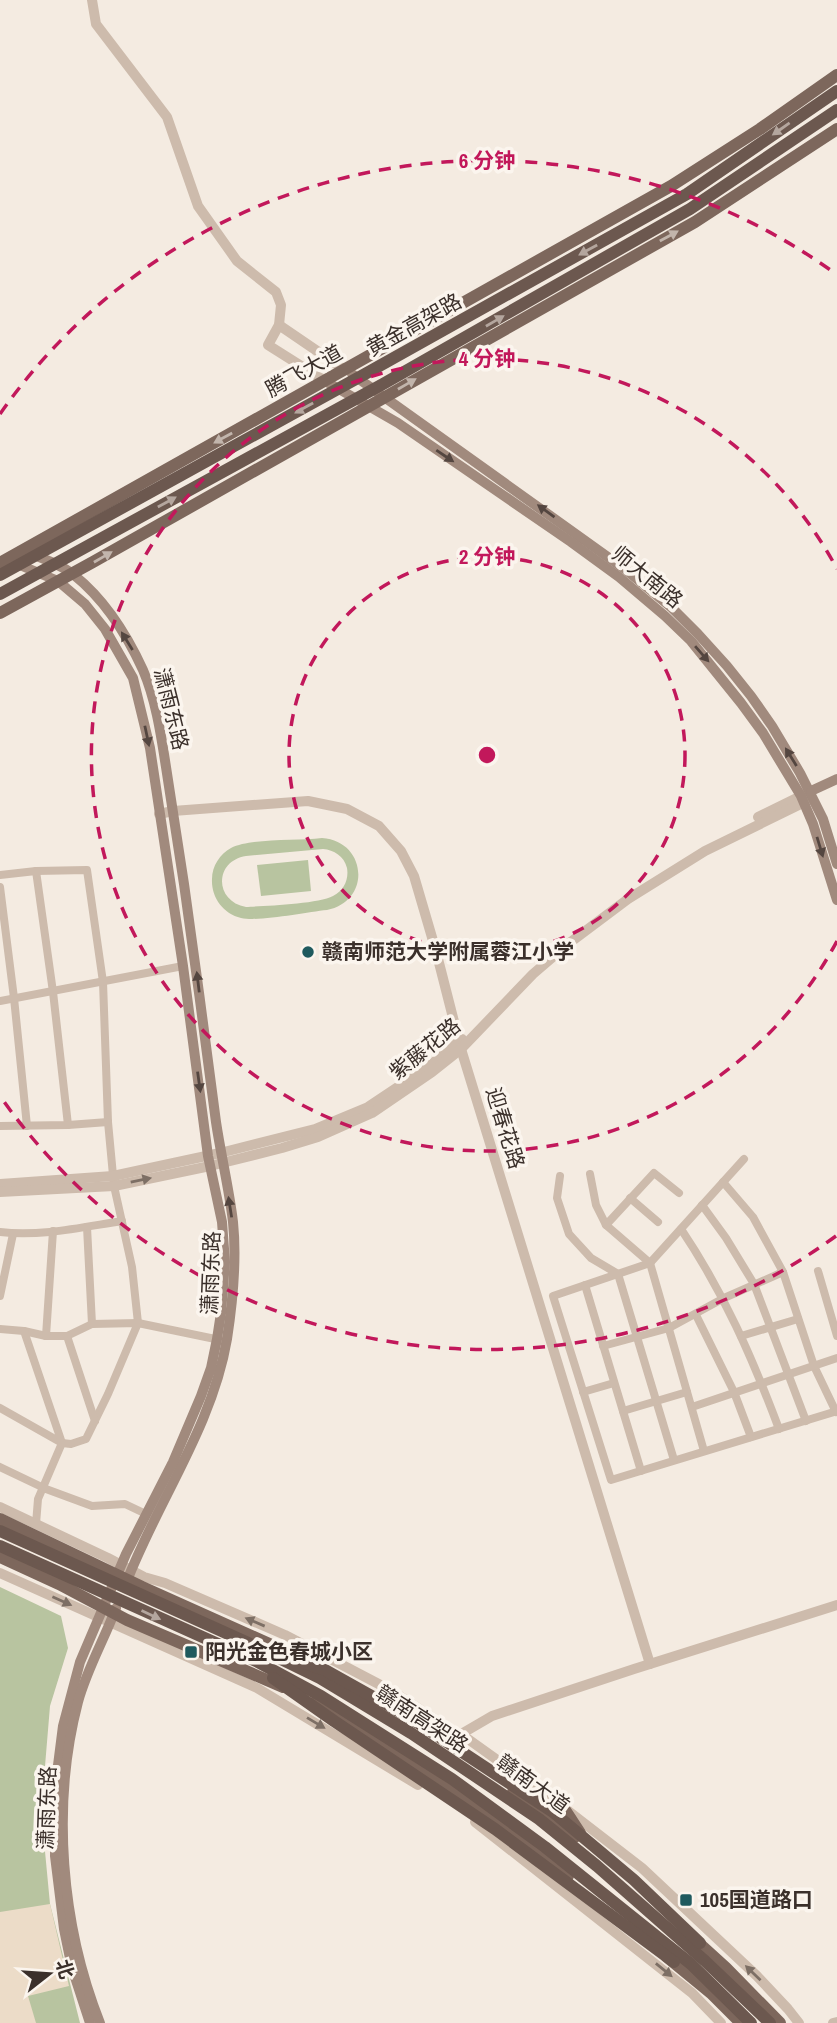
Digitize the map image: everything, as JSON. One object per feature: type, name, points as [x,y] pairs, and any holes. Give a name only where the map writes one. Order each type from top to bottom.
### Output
[{"type":"highway","name":"黄金高架路","points":[[0,575],[687,194],[837,91]]},
{"type":"highway","name":"黄金高架路","points":[[0,594],[383,384],[690,209],[837,110]]},
{"type":"highway","name":"赣南高架路","points":[[0,1531],[320,1678],[411,1734],[539,1819],[705,1961],[770,2023]]},
{"type":"highway","name":"赣南高架路","points":[[0,1546],[241,1655],[321,1696],[452,1779],[545,1847],[691,1964],[751,2023]]},
{"type":"highway","points":[[246,1642],[325,1670],[409,1717],[542,1805],[634,1880],[699,1943]]},
{"type":"highway","points":[[241,1655],[495,1829],[674,1962]]},
{"type":"main road","name":"腾飞大道","points":[[3,561],[671,186],[837,75]]},
{"type":"main road","points":[[0,613],[695,222],[837,129]]},
{"type":"main road","name":"师大南路","points":[[345,370],[576,533],[672,608],[720,658],[772,726],[808,797],[837,864]]},
{"type":"main road","name":"师大南路","points":[[325,381],[398,423],[571,542],[619,577],[691,641],[741,703],[808,797],[813,824],[837,900]]},
{"type":"main road","name":"潇雨东路","points":[[24,550],[73,573],[96,596],[116,622],[144,673],[162,744],[173,811],[221,1158],[233,1220],[235,1262],[222,1340],[195,1414],[146,1514],[107,1615],[78,1702],[68,1754],[64,1854],[72,1929],[81,1968],[100,2023]]},
{"type":"main road","name":"潇雨东路","points":[[3,561],[58,581],[85,604],[105,629],[133,678],[150,748],[209,1161],[222,1222],[225,1262],[221,1370],[201,1425],[124,1573]]},
{"type":"main road","points":[[808,797],[837,779]]},
{"type":"main road","points":[[808,797],[837,787]]},
{"type":"main road","name":"赣南大道","points":[[0,1519],[124,1573],[276,1647],[384,1706],[443,1744],[589,1848],[699,1943],[780,2023]]},
{"type":"main road","points":[[0,1557],[59,1584],[107,1615],[127,1620],[320,1704],[478,1807],[674,1962],[741,2023]]},
{"type":"main road","name":"潇雨东路","points":[[90,2023],[72,1969],[64,1929],[55,1856],[54,1808],[59,1752],[69,1700],[80,1662],[107,1615]]},
{"type":"main road","points":[[563,1807],[589,1848]]},
{"type":"main road","points":[[524,1860],[564,1873]]},
{"type":"street","points":[[92,0],[96,24],[167,117],[198,206],[237,261],[276,292],[281,305],[279,325],[268,345],[325,381]]},
{"type":"street","points":[[279,325],[345,370]]},
{"type":"street","name":"紫藤花路","points":[[0,1192],[114,1181],[282,1148],[351,1123],[392,1101],[460,1045],[529,970],[614,902],[701,846],[808,797]]},
{"type":"street","name":"迎春花路","points":[[159,814],[308,802],[347,809],[379,826],[401,852],[414,876],[460,1045],[650,1664]]},
{"type":"street","points":[[0,875],[87,870],[103,982],[108,1122],[114,1181],[132,1266],[138,1323],[86,1438],[71,1444],[62,1443],[0,1408]]},
{"type":"street","points":[[36,871],[68,1125]]},
{"type":"street","points":[[0,887],[27,1126]]},
{"type":"street","points":[[0,1001],[183,966]]},
{"type":"street","points":[[0,1126],[108,1122]]},
{"type":"street","points":[[723,1182],[753,1217],[783,1272],[814,1366],[836,1411],[611,1480],[554,1296],[650,1263],[702,1206],[723,1182],[744,1159]]},
{"type":"street","points":[[606,1225],[654,1172],[679,1193]]},
{"type":"street","points":[[590,1174],[596,1205],[606,1225],[650,1263],[704,1451]]},
{"type":"street","points":[[560,1175],[557,1198],[569,1234],[591,1258],[618,1274],[674,1461]]},
{"type":"street","name":"紫藤花路","points":[[0,1184],[114,1181]]},
{"type":"street","points":[[630,1198],[658,1222]]},
{"type":"street","points":[[702,1206],[726,1238],[754,1284],[806,1421]]},
{"type":"street","points":[[0,1232],[13,1234],[53,1231],[122,1221]]},
{"type":"street","points":[[87,1227],[92,1324]]},
{"type":"street","points":[[681,1229],[724,1298],[762,1382],[779,1429]]},
{"type":"street","points":[[46,1336],[53,1231]]},
{"type":"street","points":[[0,1296],[13,1234]]},
{"type":"street","points":[[818,1271],[833,1306],[837,1336]]},
{"type":"street","points":[[603,1346],[669,1328],[724,1298],[783,1272]]},
{"type":"street","points":[[585,1285],[641,1471]]},
{"type":"street","points":[[696,1315],[751,1437]]},
{"type":"street","points":[[741,1336],[799,1319]]},
{"type":"street","points":[[0,1329],[46,1336],[67,1336],[92,1324],[138,1323],[222,1340]]},
{"type":"street","points":[[24,1331],[62,1443],[38,1499],[36,1524]]},
{"type":"street","points":[[67,1336],[95,1421]]},
{"type":"street","points":[[692,1407],[837,1358]]},
{"type":"street","points":[[583,1392],[614,1383]]},
{"type":"street","points":[[623,1411],[687,1392]]},
{"type":"street","points":[[0,1467],[42,1488],[92,1506],[125,1504],[146,1514]]},
{"type":"street","points":[[0,1507],[108,1558],[124,1573],[166,1583],[285,1635],[392,1692],[461,1734],[642,1868],[757,1976],[799,2023]]},
{"type":"street","points":[[0,1573],[107,1615],[257,1688],[409,1779],[480,1826],[524,1860],[692,1993],[720,2023]]},
{"type":"street","points":[[443,1744],[492,1716],[837,1605]]},
{"type":"green space","points":[[322,838],[337,842],[348,849],[355,860],[357,884],[352,895],[342,904],[327,910],[249,919],[229,913],[219,904],[212,886],[212,874],[217,861],[231,848],[275,840]],"holes":[[[323,849],[335,852],[347,868],[345,884],[340,891],[326,899],[246,907],[228,897],[224,890],[224,873],[228,865],[236,859]]]},
{"type":"green space","points":[[308,860],[311,891],[261,896],[257,865]]},
{"type":"green space","points":[[0,1587],[61,1616],[68,1648],[50,1706],[45,1766],[44,1841],[50,1904],[80,2023],[0,2023]]},
{"type":"shaded area","points":[[50,1904],[69,1986],[28,1996],[36,2023],[0,2023],[0,1912]]},
{"type":"place","name":"赣南师范大学附属蓉江小学","points":[[308,952]]},
{"type":"place","name":"阳光金色春城小区","points":[[191,1652]]},
{"type":"place","name":"105国道路口","points":[[686,1900]]}]
